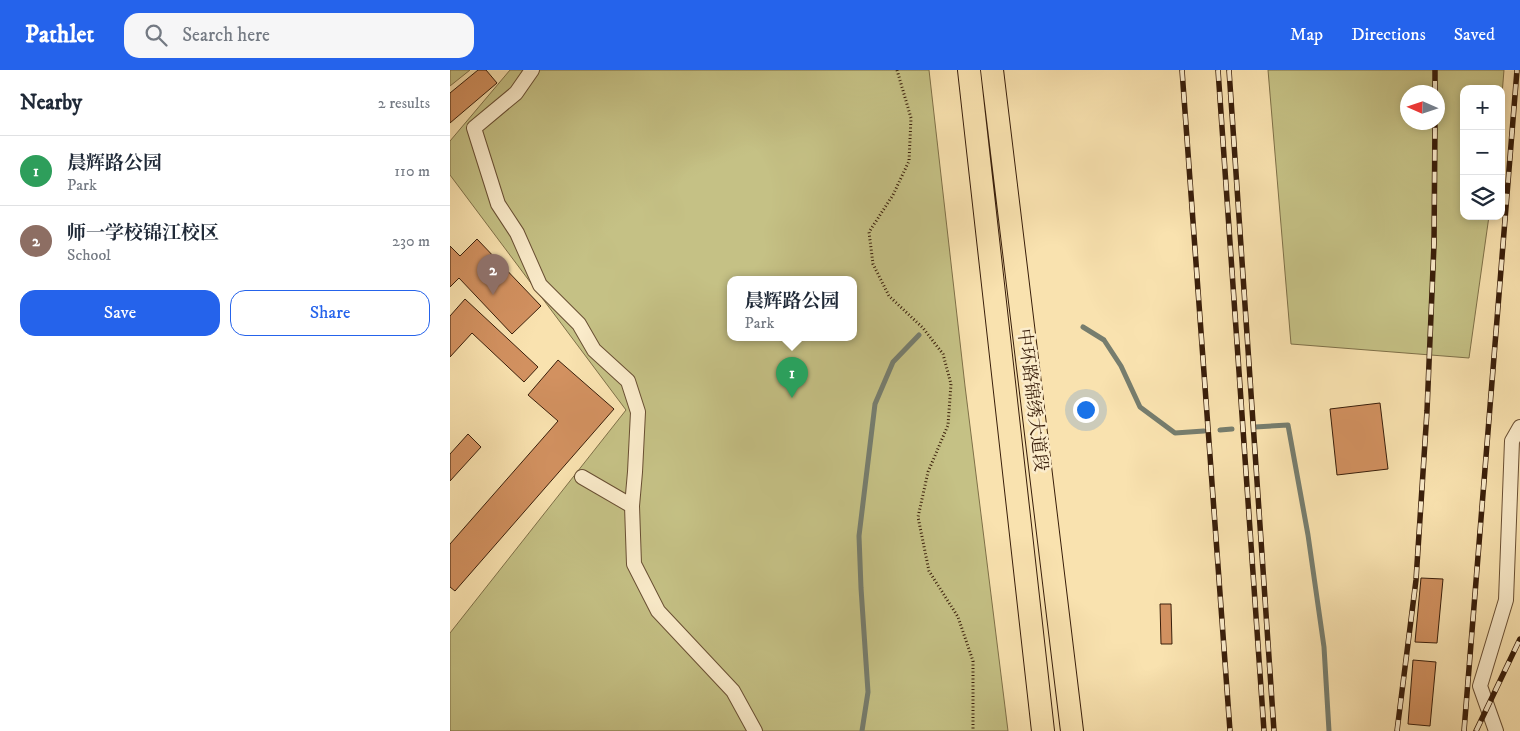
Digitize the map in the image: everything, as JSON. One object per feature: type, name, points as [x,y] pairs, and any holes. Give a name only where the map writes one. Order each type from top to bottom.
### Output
[{"type":"main road","name":"中环路锦绣大道段","points":[[969,70],[1043,731]]},
{"type":"main road","name":"中环路锦绣大道段","points":[[992,70],[1072,731]]},
{"type":"street","points":[[532,70],[516,93],[474,128],[498,204],[518,233],[540,285],[578,324],[594,350],[628,381],[638,412],[636,472],[632,506],[634,564],[658,611],[733,691],[755,731]]},
{"type":"street","points":[[1496,731],[1480,686],[1506,600],[1512,441],[1520,427]]},
{"type":"street","points":[[582,477],[632,506]]},
{"type":"path","points":[[897,70],[911,118],[909,161],[893,195],[870,232],[873,264],[890,296],[923,328],[943,354],[951,384],[948,425],[928,472],[918,517],[930,571],[958,617],[973,661],[972,731]]},
{"type":"shaded area","points":[[450,70],[470,70],[450,86]]},
{"type":"shaded area","points":[[510,70],[929,70],[965,386],[1008,731],[450,731],[450,633],[626,410],[450,175],[450,141]]},
{"type":"shaded area","points":[[1268,70],[1504,70],[1503,85],[1460,85],[1460,220],[1488,220],[1469,358],[1291,344]]},
{"type":"building","points":[[478,70],[486,70],[497,83],[450,123],[450,93]]},
{"type":"building","points":[[477,239],[541,306],[512,334],[459,278],[450,287],[450,246],[460,256]]},
{"type":"building","points":[[465,299],[538,367],[524,382],[472,333],[450,357],[450,316]]},
{"type":"building","points":[[558,360],[614,409],[455,591],[450,587],[450,544],[558,421],[528,395]]},
{"type":"building","points":[[1380,403],[1388,469],[1337,475],[1330,409]]},
{"type":"building","points":[[468,434],[481,447],[450,481],[450,454]]},
{"type":"building","points":[[1421,578],[1443,579],[1437,643],[1415,642]]},
{"type":"building","points":[[1160,604],[1171,604],[1172,644],[1161,644]]},
{"type":"building","points":[[1413,660],[1436,662],[1430,726],[1408,724]]},
{"type":"waterway","points":[[1083,327],[1104,340],[1121,366],[1140,407],[1175,433],[1204,431]]},
{"type":"waterway","points":[[862,731],[868,692],[859,536],[875,404],[893,362],[919,335]]},
{"type":"waterway","points":[[1255,427],[1288,425],[1308,535],[1324,647],[1329,731]]},
{"type":"waterway","points":[[1220,430],[1232,429]]},
{"type":"railway","points":[[1182,70],[1230,731]]},
{"type":"railway","points":[[1218,70],[1264,731]]},
{"type":"railway","points":[[1229,70],[1274,731]]},
{"type":"railway","points":[[1435,70],[1435,85]]},
{"type":"railway","points":[[1464,731],[1517,70]]},
{"type":"railway","points":[[1397,731],[1416,580],[1427,411],[1434,244],[1435,130]]},
{"type":"railway","points":[[1476,731],[1520,639]]},
{"type":"place","name":"师一学校锦江校区","points":[[493,295]]},
{"type":"place","name":"晨辉路公园","points":[[792,398]]}]
